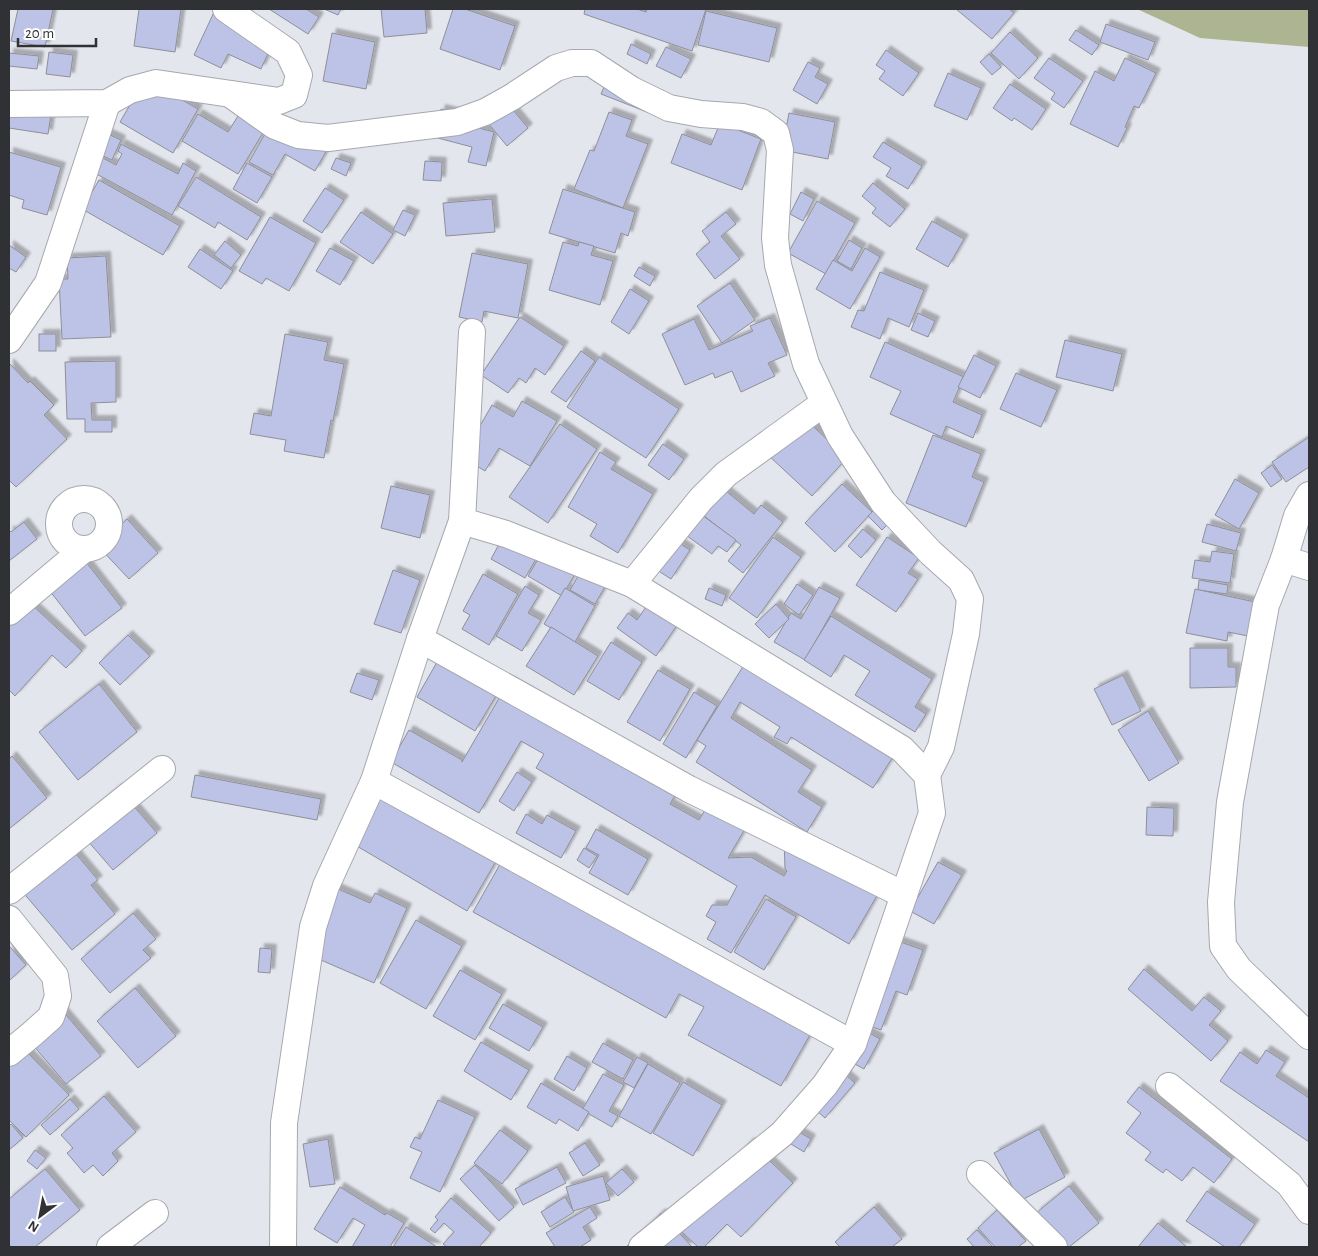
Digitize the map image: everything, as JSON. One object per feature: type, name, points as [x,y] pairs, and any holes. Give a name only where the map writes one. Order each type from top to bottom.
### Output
[{"type":"street","points":[[9,104],[107,103],[130,90],[156,84],[279,101],[294,95],[300,75],[288,52],[226,9]]},
{"type":"street","points":[[230,94],[275,126],[298,135],[328,138],[457,122],[484,112],[512,97],[556,68],[572,63],[591,63],[632,90],[669,108],[701,114],[743,117],[761,122],[776,133],[780,150],[775,238],[778,265],[806,364],[840,436],[883,502],[931,553],[962,580],[970,599],[966,634],[942,747],[927,775],[932,813],[853,1044],[825,1085],[782,1134],[642,1247]]},
{"type":"street","points":[[9,340],[48,283],[107,103]]},
{"type":"street","points":[[283,1247],[284,1123],[313,928],[326,886],[374,781],[420,639],[462,522],[472,332]]},
{"type":"street","points":[[632,584],[701,499],[726,474],[824,403]]},
{"type":"street","points":[[1309,494],[1298,516],[1284,559],[1266,604],[1230,802],[1221,902],[1223,946],[1239,970],[1309,1036]]},
{"type":"street","points":[[462,522],[506,534],[632,584],[902,749],[927,775]]},
{"type":"street","points":[[9,612],[84,549]]},
{"type":"street","points":[[1284,559],[1309,567]]},
{"type":"street","points":[[420,639],[689,789],[904,896]]},
{"type":"street","points":[[9,891],[162,769]]},
{"type":"street","points":[[374,781],[853,1044]]},
{"type":"street","points":[[9,919],[55,976],[58,996],[51,1017],[9,1053]]},
{"type":"street","points":[[1169,1086],[1289,1184],[1309,1211]]},
{"type":"street","points":[[980,1174],[1054,1247]]},
{"type":"street","points":[[110,1247],[155,1213]]},
{"type":"green space","points":[[1137,9],[1309,9],[1309,47],[1200,38]]},
{"type":"building","points":[[18,9],[53,9],[45,47],[11,41]]},
{"type":"building","points":[[139,9],[181,9],[175,52],[134,46]]},
{"type":"building","points":[[269,9],[306,9],[319,17],[308,34]]},
{"type":"building","points":[[324,9],[341,9],[338,15]]},
{"type":"building","points":[[381,9],[425,9],[427,33],[384,37]]},
{"type":"building","points":[[453,9],[465,9],[515,26],[500,70],[440,49]]},
{"type":"building","points":[[585,9],[637,9],[646,12],[647,9],[706,9],[692,51],[584,14]]},
{"type":"building","points":[[956,9],[1009,9],[1014,13],[992,39]]},
{"type":"building","points":[[215,10],[275,38],[261,69],[228,54],[221,68],[194,55]]},
{"type":"building","points":[[706,11],[777,28],[769,62],[698,45]]},
{"type":"building","points":[[1106,24],[1155,42],[1148,60],[1100,42]]},
{"type":"building","points":[[1076,30],[1099,45],[1092,55],[1069,40]]},
{"type":"building","points":[[1010,32],[1038,58],[1019,79],[991,53]]},
{"type":"building","points":[[332,33],[375,42],[366,89],[323,81]]},
{"type":"building","points":[[631,44],[651,54],[647,64],[627,54]]},
{"type":"building","points":[[666,47],[691,59],[681,78],[656,66]]},
{"type":"building","points":[[886,50],[919,73],[903,96],[879,79],[885,71],[876,65]]},
{"type":"building","points":[[49,52],[73,55],[70,77],[46,74]]},
{"type":"building","points":[[9,53],[39,56],[37,69],[9,66]]},
{"type":"building","points":[[989,54],[1001,67],[992,75],[980,62]]},
{"type":"building","points":[[1049,58],[1083,81],[1064,108],[1051,99],[1055,93],[1034,78]]},
{"type":"building","points":[[1125,58],[1156,73],[1139,108],[1134,106],[1118,147],[1070,124],[1095,71],[1114,81]]},
{"type":"building","points":[[808,62],[820,68],[815,77],[828,84],[817,104],[793,90]]},
{"type":"building","points":[[948,73],[981,88],[967,120],[934,106]]},
{"type":"building","points":[[145,79],[198,109],[173,153],[120,122]]},
{"type":"building","points":[[607,80],[652,98],[647,112],[601,94]]},
{"type":"building","points":[[1010,84],[1046,109],[1032,130],[1014,118],[1012,121],[993,108]]},
{"type":"building","points":[[499,93],[528,128],[507,146],[478,111]]},
{"type":"building","points":[[9,101],[52,108],[48,134],[9,128]]},
{"type":"building","points":[[243,108],[269,123],[238,174],[182,141],[198,114],[228,132]]},
{"type":"building","points":[[441,109],[477,118],[475,127],[494,132],[486,166],[468,162],[472,147],[434,137]]},
{"type":"building","points":[[609,112],[632,120],[626,136],[648,144],[623,208],[574,189],[590,150],[594,151]]},
{"type":"building","points":[[789,113],[835,122],[828,159],[782,150]]},
{"type":"building","points":[[274,118],[328,148],[315,171],[285,154],[273,175],[249,162]]},
{"type":"building","points":[[720,123],[761,139],[742,190],[671,163],[682,134],[711,145]]},
{"type":"building","points":[[106,133],[121,140],[112,160],[97,153]]},
{"type":"building","points":[[883,142],[922,166],[908,189],[886,176],[891,168],[873,157]]},
{"type":"building","points":[[121,144],[178,174],[183,163],[196,171],[172,215],[91,171],[99,156],[116,165],[122,154],[118,151]]},
{"type":"building","points":[[9,152],[61,167],[47,215],[22,208],[24,200],[9,195]]},
{"type":"building","points":[[336,158],[351,163],[346,176],[331,169]]},
{"type":"building","points":[[425,161],[442,162],[441,181],[423,180]]},
{"type":"building","points":[[247,163],[272,177],[257,203],[233,189]]},
{"type":"building","points":[[196,177],[261,217],[247,240],[218,222],[215,228],[178,206]]},
{"type":"building","points":[[99,180],[180,226],[163,255],[82,209]]},
{"type":"building","points":[[873,183],[905,209],[890,227],[872,213],[876,208],[862,196]]},
{"type":"building","points":[[325,188],[344,200],[322,233],[303,221]]},
{"type":"building","points":[[563,189],[635,212],[628,236],[621,233],[615,253],[549,233]]},
{"type":"building","points":[[801,192],[814,199],[803,221],[790,214]]},
{"type":"building","points":[[492,199],[495,232],[446,236],[443,203]]},
{"type":"building","points":[[817,201],[855,223],[826,274],[788,253]]},
{"type":"building","points":[[403,210],[415,215],[405,236],[393,230]]},
{"type":"building","points":[[361,212],[393,234],[373,264],[340,242]]},
{"type":"building","points":[[726,212],[736,224],[721,236],[740,259],[715,279],[696,254],[710,242],[702,231]]},
{"type":"building","points":[[270,217],[316,243],[289,291],[266,278],[262,284],[239,271]]},
{"type":"building","points":[[932,221],[964,239],[948,267],[916,249]]},
{"type":"building","points":[[849,240],[862,248],[851,269],[837,261]]},
{"type":"building","points":[[225,241],[241,255],[231,268],[214,255]]},
{"type":"building","points":[[563,242],[578,246],[579,242],[594,246],[591,255],[613,261],[600,305],[549,290]]},
{"type":"building","points":[[9,245],[26,257],[16,272],[9,268]]},
{"type":"building","points":[[330,248],[354,261],[340,285],[316,271]]},
{"type":"building","points":[[865,248],[880,257],[850,309],[816,289],[833,260],[852,271]]},
{"type":"building","points":[[200,249],[233,271],[221,289],[188,267]]},
{"type":"building","points":[[472,253],[528,264],[518,318],[484,311],[482,322],[459,317]]},
{"type":"building","points":[[106,256],[111,337],[62,339],[59,279],[68,279],[67,258]]},
{"type":"building","points":[[639,267],[655,276],[650,286],[634,276]]},
{"type":"building","points":[[880,272],[924,290],[909,327],[888,318],[880,339],[851,327],[858,310],[864,311]]},
{"type":"building","points":[[730,283],[755,320],[722,343],[697,306]]},
{"type":"building","points":[[630,289],[649,301],[629,334],[611,322]]},
{"type":"building","points":[[918,313],[935,321],[928,337],[911,330]]},
{"type":"building","points":[[520,317],[564,346],[545,375],[535,368],[526,383],[519,378],[508,393],[481,375]]},
{"type":"building","points":[[770,318],[787,355],[768,363],[775,376],[741,392],[732,371],[715,378],[713,373],[685,385],[662,334],[694,319],[709,350],[753,331],[750,326]]},
{"type":"building","points":[[39,334],[56,334],[56,351],[39,351]]},
{"type":"building","points":[[285,334],[328,342],[324,360],[344,364],[324,458],[284,451],[286,440],[250,434],[254,413],[271,416]]},
{"type":"building","points":[[1065,340],[1122,354],[1113,391],[1056,377]]},
{"type":"building","points":[[885,342],[964,377],[953,402],[982,415],[973,438],[946,426],[942,437],[890,414],[901,391],[870,377]]},
{"type":"building","points":[[581,351],[595,361],[566,402],[551,392]]},
{"type":"building","points":[[974,355],[996,366],[980,398],[958,387]]},
{"type":"building","points":[[599,357],[679,409],[646,458],[567,407]]},
{"type":"building","points":[[116,361],[116,402],[91,403],[92,420],[112,420],[112,432],[85,432],[85,419],[67,419],[65,362]]},
{"type":"building","points":[[9,363],[28,383],[30,381],[54,405],[44,415],[67,439],[16,487],[9,480]]},
{"type":"building","points":[[1016,373],[1057,390],[1041,427],[1000,409]]},
{"type":"building","points":[[522,401],[557,421],[530,466],[499,448],[485,471],[462,457],[492,405],[513,417]]},
{"type":"building","points":[[803,417],[847,458],[812,496],[768,455]]},
{"type":"building","points":[[560,424],[597,449],[548,523],[509,497]]},
{"type":"building","points":[[933,435],[981,454],[972,477],[984,482],[966,527],[906,503]]},
{"type":"building","points":[[1309,437],[1309,467],[1286,482],[1272,462]]},
{"type":"building","points":[[663,444],[684,459],[669,480],[648,465]]},
{"type":"building","points":[[600,452],[616,462],[611,469],[653,494],[618,553],[590,536],[597,524],[568,507]]},
{"type":"building","points":[[1272,465],[1282,479],[1271,487],[1261,473]]},
{"type":"building","points":[[1235,479],[1259,493],[1239,529],[1215,515]]},
{"type":"building","points":[[715,482],[754,514],[761,505],[783,522],[743,573],[728,561],[741,545],[694,508]]},
{"type":"building","points":[[842,484],[872,512],[835,552],[805,523]]},
{"type":"building","points":[[391,486],[430,495],[420,538],[381,528]]},
{"type":"building","points":[[687,504],[736,540],[727,552],[718,546],[712,554],[672,525]]},
{"type":"building","points":[[875,509],[889,523],[882,530],[868,516]]},
{"type":"building","points":[[127,519],[158,553],[129,579],[98,546]]},
{"type":"building","points":[[24,522],[37,539],[9,561],[9,530],[11,532]]},
{"type":"building","points":[[1207,524],[1241,533],[1236,551],[1202,542]]},
{"type":"building","points":[[863,529],[876,540],[861,558],[848,546]]},
{"type":"building","points":[[665,534],[690,550],[671,579],[646,563]]},
{"type":"building","points":[[504,535],[539,554],[525,578],[491,559]]},
{"type":"building","points":[[773,537],[801,557],[757,618],[729,598]]},
{"type":"building","points":[[887,537],[919,558],[908,573],[918,579],[896,612],[856,585]]},
{"type":"building","points":[[547,544],[581,564],[562,596],[528,576]]},
{"type":"building","points":[[1212,551],[1234,554],[1230,583],[1192,578],[1195,560],[1210,562]]},
{"type":"building","points":[[82,557],[122,608],[85,636],[46,586]]},
{"type":"building","points":[[393,570],[420,580],[401,633],[374,624]]},
{"type":"building","points":[[581,571],[606,585],[595,604],[570,590]]},
{"type":"building","points":[[483,574],[518,594],[489,645],[462,629],[470,615],[463,611]]},
{"type":"building","points":[[1199,580],[1228,585],[1227,594],[1198,590]]},
{"type":"building","points":[[797,584],[813,595],[799,615],[784,604]]},
{"type":"building","points":[[525,586],[539,595],[528,613],[541,620],[522,651],[496,636]]},
{"type":"building","points":[[819,587],[840,598],[805,660],[774,642],[791,613],[801,619]]},
{"type":"building","points":[[565,588],[595,606],[575,642],[544,624]]},
{"type":"building","points":[[709,588],[726,595],[722,606],[705,599]]},
{"type":"building","points":[[1195,589],[1255,602],[1248,636],[1228,632],[1227,641],[1186,633]]},
{"type":"building","points":[[19,593],[82,651],[66,668],[52,655],[15,696],[9,690],[9,604]]},
{"type":"building","points":[[651,600],[680,621],[656,656],[617,628],[628,613],[637,620]]},
{"type":"building","points":[[776,604],[789,619],[769,638],[755,624]]},
{"type":"building","points":[[831,616],[932,679],[915,707],[926,714],[915,732],[855,695],[870,671],[844,655],[831,677],[804,660]]},
{"type":"building","points":[[551,627],[598,656],[574,695],[526,666]]},
{"type":"building","points":[[128,635],[150,656],[120,685],[99,663]]},
{"type":"building","points":[[611,642],[642,662],[619,700],[587,681]]},
{"type":"building","points":[[1190,648],[1228,648],[1228,667],[1236,667],[1236,687],[1190,688]]},
{"type":"building","points":[[444,650],[500,689],[475,731],[417,697]]},
{"type":"building","points":[[744,665],[898,749],[873,788],[791,737],[787,744],[774,737],[780,727],[740,702],[731,718],[812,770],[798,792],[822,807],[807,832],[696,762],[706,746],[697,740]]},
{"type":"building","points":[[658,670],[690,689],[660,741],[627,722]]},
{"type":"building","points":[[357,673],[379,680],[372,700],[350,692]]},
{"type":"building","points":[[1123,675],[1141,711],[1112,725],[1094,689]]},
{"type":"building","points":[[509,681],[682,783],[670,804],[699,820],[714,795],[752,817],[728,858],[751,857],[784,876],[787,871],[785,869],[784,837],[879,892],[849,944],[765,895],[731,953],[707,939],[716,922],[706,916],[712,905],[727,905],[737,886],[536,768],[544,754],[521,741],[479,813],[391,762],[409,730],[462,760],[462,762]]},
{"type":"building","points":[[99,684],[137,732],[78,780],[39,732]]},
{"type":"building","points":[[694,692],[717,706],[686,758],[663,744]]},
{"type":"building","points":[[1148,711],[1179,763],[1149,781],[1118,730]]},
{"type":"building","points":[[12,756],[47,798],[9,829],[9,759]]},
{"type":"building","points":[[517,772],[532,782],[514,811],[499,801]]},
{"type":"building","points":[[195,775],[321,799],[317,820],[191,797]]},
{"type":"building","points":[[383,787],[499,856],[467,911],[350,842]]},
{"type":"building","points":[[118,788],[157,833],[113,870],[74,825]]},
{"type":"building","points":[[1147,807],[1174,808],[1173,836],[1146,835]]},
{"type":"building","points":[[526,814],[542,824],[547,815],[576,831],[561,858],[516,833]]},
{"type":"building","points":[[596,829],[648,859],[628,895],[589,873],[599,855],[586,848]]},
{"type":"building","points":[[66,842],[98,880],[91,885],[115,914],[72,950],[15,883]]},
{"type":"building","points":[[584,848],[597,856],[589,868],[577,860]]},
{"type":"building","points":[[503,859],[815,1026],[781,1086],[688,1035],[704,1007],[679,994],[666,1018],[473,912]]},
{"type":"building","points":[[938,862],[962,875],[934,924],[910,911]]},
{"type":"building","points":[[336,888],[370,903],[375,893],[407,908],[374,983],[307,954]]},
{"type":"building","points":[[766,899],[796,917],[764,970],[734,952]]},
{"type":"building","points":[[133,913],[156,939],[143,950],[151,958],[110,993],[81,959]]},
{"type":"building","points":[[416,920],[462,946],[426,1009],[380,983]]},
{"type":"building","points":[[895,940],[923,950],[907,995],[896,991],[881,1030],[864,1024]]},
{"type":"building","points":[[9,946],[26,965],[9,981]]},
{"type":"building","points":[[260,948],[272,949],[270,973],[258,972]]},
{"type":"building","points":[[1144,969],[1192,1011],[1204,997],[1221,1011],[1209,1025],[1228,1041],[1211,1061],[1128,989]]},
{"type":"building","points":[[460,970],[502,994],[475,1040],[433,1016]]},
{"type":"building","points":[[135,988],[176,1036],[138,1068],[97,1021]]},
{"type":"building","points":[[503,1004],[543,1027],[529,1051],[489,1028]]},
{"type":"building","points":[[61,1009],[101,1056],[66,1084],[27,1038]]},
{"type":"building","points":[[859,1027],[880,1039],[864,1069],[842,1057]]},
{"type":"building","points":[[481,1042],[529,1070],[511,1100],[464,1071]]},
{"type":"building","points":[[603,1043],[633,1060],[623,1079],[592,1062]]},
{"type":"building","points":[[21,1046],[69,1095],[26,1137],[10,1121],[9,1123],[9,1058]]},
{"type":"building","points":[[1266,1050],[1285,1062],[1276,1076],[1309,1098],[1309,1142],[1220,1081],[1240,1052],[1257,1064]]},
{"type":"building","points":[[567,1056],[587,1068],[574,1091],[554,1079]]},
{"type":"building","points":[[637,1057],[648,1063],[634,1088],[623,1082]]},
{"type":"building","points":[[832,1063],[855,1083],[825,1118],[802,1098]]},
{"type":"building","points":[[648,1064],[680,1083],[651,1134],[619,1116]]},
{"type":"building","points":[[603,1074],[624,1085],[609,1111],[618,1116],[612,1127],[582,1110]]},
{"type":"building","points":[[683,1082],[722,1105],[693,1156],[653,1133]]},
{"type":"building","points":[[541,1083],[589,1112],[578,1131],[559,1119],[556,1124],[527,1107]]},
{"type":"building","points":[[1139,1087],[1232,1159],[1214,1183],[1193,1167],[1182,1181],[1166,1169],[1163,1173],[1145,1160],[1151,1152],[1126,1133],[1141,1113],[1127,1102]]},
{"type":"building","points":[[104,1096],[136,1132],[112,1153],[118,1161],[103,1176],[93,1165],[84,1173],[67,1153],[73,1148],[61,1135]]},
{"type":"building","points":[[70,1099],[79,1109],[50,1135],[41,1125]]},
{"type":"building","points":[[438,1100],[475,1117],[440,1192],[410,1178],[422,1152],[410,1147],[415,1137],[420,1139]]},
{"type":"building","points":[[780,1121],[811,1139],[804,1152],[773,1133]]},
{"type":"building","points":[[11,1124],[23,1138],[9,1150],[9,1126]]},
{"type":"building","points":[[1039,1129],[1065,1177],[1020,1201],[994,1153]]},
{"type":"building","points":[[500,1130],[528,1151],[502,1184],[474,1163]]},
{"type":"building","points":[[328,1139],[335,1184],[310,1187],[303,1144]]},
{"type":"building","points":[[750,1142],[793,1183],[741,1237],[727,1224],[704,1247],[698,1247],[668,1219],[707,1188]]},
{"type":"building","points":[[585,1143],[600,1165],[583,1176],[569,1153]]},
{"type":"building","points":[[35,1150],[46,1158],[37,1169],[27,1161]]},
{"type":"building","points":[[475,1165],[514,1207],[499,1221],[460,1179]]},
{"type":"building","points":[[557,1167],[566,1183],[523,1205],[515,1189]]},
{"type":"building","points":[[45,1169],[80,1210],[35,1247],[11,1247],[9,1244],[9,1199]]},
{"type":"building","points":[[622,1169],[634,1182],[618,1196],[606,1183]]},
{"type":"building","points":[[603,1176],[610,1200],[573,1211],[566,1187]]},
{"type":"building","points":[[1069,1186],[1099,1223],[1069,1247],[1064,1247],[1036,1213]]},
{"type":"building","points":[[340,1187],[385,1215],[387,1213],[404,1223],[390,1247],[352,1247],[365,1225],[353,1218],[337,1243],[314,1229]]},
{"type":"building","points":[[1207,1191],[1255,1224],[1239,1247],[1225,1247],[1186,1221]]},
{"type":"building","points":[[565,1197],[574,1212],[550,1227],[541,1212]]},
{"type":"building","points":[[451,1198],[491,1233],[479,1247],[447,1247],[443,1244],[454,1232],[444,1223],[435,1233],[430,1229],[438,1220],[435,1217]]},
{"type":"building","points":[[590,1207],[597,1218],[583,1227],[591,1240],[580,1247],[555,1247],[546,1233]]},
{"type":"building","points":[[874,1207],[902,1239],[892,1247],[840,1247],[835,1242]]},
{"type":"building","points":[[997,1210],[1026,1241],[1018,1247],[995,1247],[978,1228]]},
{"type":"building","points":[[661,1213],[692,1247],[626,1247]]},
{"type":"building","points":[[1158,1223],[1187,1247],[1138,1247]]},
{"type":"building","points":[[406,1227],[437,1247],[393,1247]]},
{"type":"building","points":[[977,1230],[993,1247],[974,1247],[967,1239]]}]
